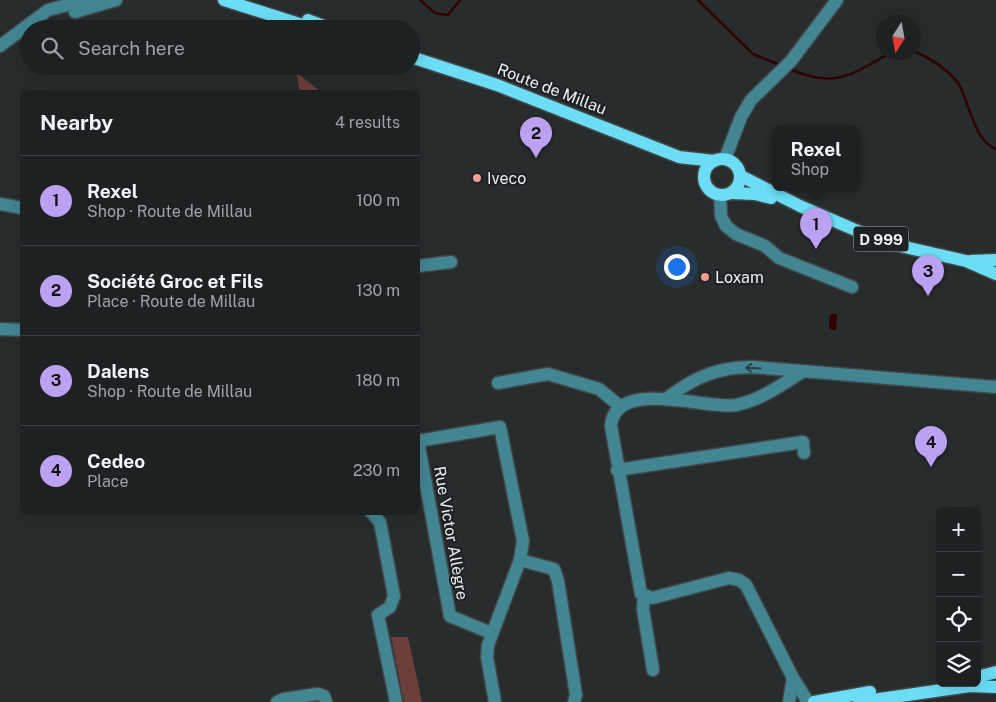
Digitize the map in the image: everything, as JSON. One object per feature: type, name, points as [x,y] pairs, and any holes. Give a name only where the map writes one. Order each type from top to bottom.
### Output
[{"type":"main road","points":[[224,0],[287,20]]},
{"type":"main road","points":[[249,0],[306,20]]},
{"type":"main road","name":"Route de Millau","points":[[420,60],[497,85],[679,157],[693,168],[705,183]]},
{"type":"main road","name":"Route de Millau","points":[[679,157],[720,160]]},
{"type":"main road","points":[[720,160],[737,166],[741,176],[738,186],[726,194],[713,193],[705,183],[705,170],[720,160]]},
{"type":"main road","name":"D 999","points":[[741,176],[800,206],[896,245],[966,261],[996,274]]},
{"type":"main road","name":"D 999","points":[[726,194],[755,194],[800,206]]},
{"type":"main road","name":"D 999","points":[[966,261],[996,260]]},
{"type":"main road","points":[[981,676],[996,672]]},
{"type":"main road","points":[[814,702],[936,683]]},
{"type":"main road","points":[[858,702],[970,686],[996,687]]},
{"type":"street","points":[[35,20],[48,10],[88,0]]},
{"type":"street","points":[[42,20],[50,16],[100,6],[116,0]]},
{"type":"street","points":[[720,160],[747,106],[791,61],[838,0]]},
{"type":"street","points":[[0,46],[20,32]]},
{"type":"street","points":[[726,194],[721,216],[726,226],[736,234],[765,246],[778,258],[852,287]]},
{"type":"street","points":[[0,204],[20,208]]},
{"type":"street","points":[[420,266],[451,262]]},
{"type":"street","points":[[0,329],[20,330]]},
{"type":"street","points":[[666,399],[710,372],[730,367],[994,385]]},
{"type":"street","points":[[802,372],[765,395],[735,405],[666,399],[630,401],[615,414],[612,426],[617,470],[639,590],[644,596],[652,598],[729,578],[738,580],[746,585],[793,678],[808,702]]},
{"type":"street","points":[[498,383],[548,374],[599,390],[621,407]]},
{"type":"street","name":"Rue Victor Allègre","points":[[420,438],[500,427],[523,541],[520,560],[488,645],[487,657],[495,702]]},
{"type":"street","points":[[617,470],[802,442],[804,453]]},
{"type":"street","name":"Rue Victor Allègre","points":[[420,449],[450,616],[492,633]]},
{"type":"street","points":[[374,515],[380,522],[394,596],[390,606],[378,615],[396,702]]},
{"type":"street","points":[[520,560],[554,569],[558,581],[576,695],[574,702]]},
{"type":"street","points":[[644,596],[643,609],[653,670]]},
{"type":"street","points":[[789,702],[793,678]]},
{"type":"street","points":[[277,702],[284,699],[318,694],[324,696],[326,702]]},
{"type":"shaded area","points":[[297,75],[300,75],[318,90],[300,90]]},
{"type":"shaded area","points":[[830,314],[837,314],[836,330],[829,329]]},
{"type":"shaded area","points":[[391,637],[408,637],[422,702],[404,702]]},
{"type":"waterway","points":[[420,0],[435,13],[448,15],[460,0]]},
{"type":"waterway","points":[[698,0],[753,54],[780,65]]},
{"type":"waterway","points":[[921,54],[938,64],[958,83],[977,130],[982,138],[996,149]]},
{"type":"waterway","points":[[789,69],[819,78],[843,77],[878,60]]},
{"type":"place","name":"Société Groc et Fils","points":[[536,158]]},
{"type":"place","name":"Iveco","points":[[477,178]]},
{"type":"place","name":"Rexel","points":[[816,249]]},
{"type":"place","name":"Loxam","points":[[705,277]]},
{"type":"place","name":"Dalens","points":[[928,296]]},
{"type":"place","name":"Cedeo","points":[[931,467]]}]
